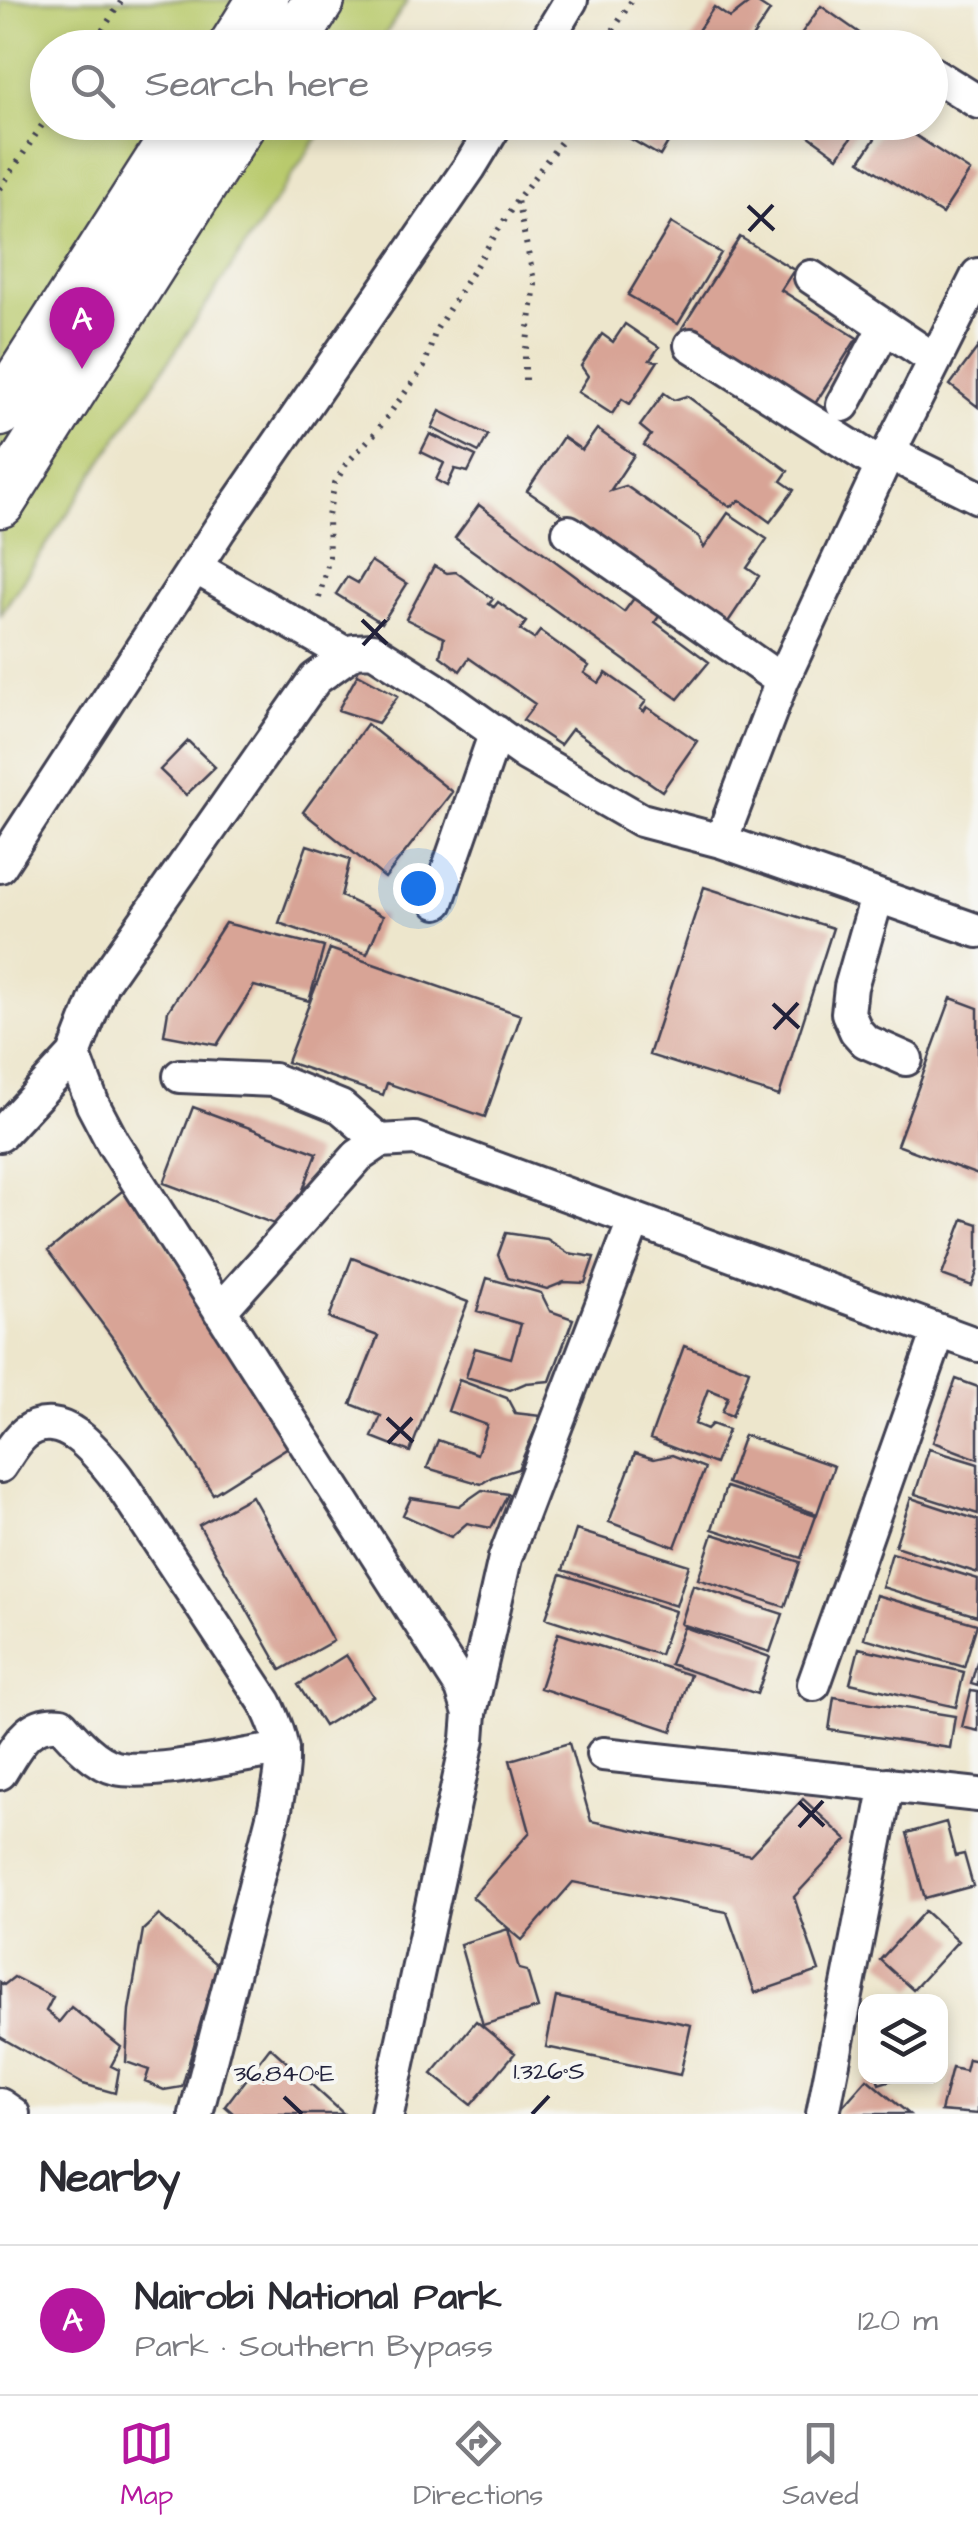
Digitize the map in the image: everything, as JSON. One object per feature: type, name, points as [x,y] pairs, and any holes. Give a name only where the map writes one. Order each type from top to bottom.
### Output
[{"type":"highway","points":[[244,30],[263,0]]},
{"type":"highway","points":[[300,30],[319,0]]},
{"type":"highway","points":[[0,411],[173,140]]},
{"type":"highway","points":[[0,502],[230,140]]},
{"type":"street","points":[[553,30],[571,0]]},
{"type":"street","points":[[948,83],[978,102]]},
{"type":"street","points":[[0,866],[195,567],[486,140]]},
{"type":"street","points":[[721,841],[782,681],[885,459],[978,274]]},
{"type":"street","points":[[810,277],[935,360]]},
{"type":"street","points":[[842,405],[885,327]]},
{"type":"street","points":[[691,345],[885,459],[978,497]]},
{"type":"street","points":[[570,532],[782,681]]},
{"type":"street","points":[[195,567],[348,655]]},
{"type":"street","points":[[0,1136],[74,1055],[102,983],[315,679],[354,651],[374,650],[526,754],[641,820],[721,841],[978,931]]},
{"type":"street","points":[[437,902],[496,732]]},
{"type":"street","points":[[878,897],[851,987],[848,1012],[865,1041],[906,1059]]},
{"type":"street","points":[[74,1055],[113,1143],[462,1688],[470,1714]]},
{"type":"street","points":[[180,1076],[274,1080],[341,1108],[380,1141]]},
{"type":"street","points":[[220,1311],[358,1156],[380,1141],[415,1139],[978,1345]]},
{"type":"street","points":[[386,2114],[505,1558],[634,1220]]},
{"type":"street","points":[[814,1684],[939,1331]]},
{"type":"street","points":[[0,1466],[23,1434],[40,1426],[65,1428],[94,1448],[264,1702],[281,1734],[283,1769],[275,1809],[196,2114]]},
{"type":"street","points":[[0,1773],[28,1731],[47,1722],[61,1724],[78,1744],[112,1768],[140,1770],[282,1749]]},
{"type":"street","points":[[603,1754],[978,1794]]},
{"type":"street","points":[[823,2114],[887,1784]]},
{"type":"street","points":[[0,2106],[13,2114]]},
{"type":"path","points":[[103,30],[122,0]]},
{"type":"path","points":[[613,30],[632,0]]},
{"type":"path","points":[[0,189],[32,140]]},
{"type":"path","points":[[319,598],[329,557],[328,516],[336,483],[346,464],[376,432],[424,367],[436,330],[517,200],[562,140]]},
{"type":"path","points":[[517,200],[535,286],[525,380]]},
{"type":"green space","points":[[0,0],[408,0],[388,30],[30,30],[30,140],[316,140],[0,615]]},
{"type":"building","points":[[753,0],[770,11],[757,30],[698,30],[714,7],[730,18]]},
{"type":"building","points":[[821,6],[855,30],[804,30]]},
{"type":"building","points":[[633,140],[669,140],[660,156]]},
{"type":"building","points":[[815,140],[850,140],[838,157]]},
{"type":"building","points":[[874,140],[923,140],[970,171],[942,214],[860,161]]},
{"type":"building","points":[[671,223],[721,253],[678,324],[628,295]]},
{"type":"building","points":[[740,237],[794,270],[781,290],[857,338],[811,410],[682,328]]},
{"type":"building","points":[[625,324],[659,347],[650,360],[658,361],[630,404],[622,399],[612,414],[578,392],[588,376],[581,366],[602,334],[613,342]]},
{"type":"building","points":[[978,347],[978,407],[950,385]]},
{"type":"building","points":[[664,393],[674,400],[687,396],[788,471],[781,481],[794,490],[770,522],[740,500],[730,507],[644,445],[651,435],[640,426]]},
{"type":"building","points":[[440,411],[488,435],[479,452],[432,428]]},
{"type":"building","points":[[597,429],[634,455],[610,491],[626,486],[699,537],[704,548],[728,513],[767,539],[747,568],[759,576],[726,625],[527,491],[563,437],[582,450]]},
{"type":"building","points":[[430,434],[476,456],[468,472],[455,469],[447,486],[436,480],[444,463],[421,452]]},
{"type":"building","points":[[479,505],[624,612],[640,590],[665,608],[655,622],[709,662],[678,699],[455,538]]},
{"type":"building","points":[[371,561],[407,584],[382,623],[336,594],[347,577],[358,583]]},
{"type":"building","points":[[434,566],[447,573],[456,572],[493,599],[489,604],[494,607],[498,602],[526,622],[520,630],[534,639],[540,631],[589,666],[584,673],[599,683],[606,673],[646,701],[640,709],[644,712],[647,707],[697,741],[662,791],[572,729],[560,745],[523,720],[535,704],[469,658],[460,671],[440,656],[444,638],[406,619]]},
{"type":"building","points":[[358,674],[398,696],[378,723],[338,710]]},
{"type":"building","points":[[367,724],[452,792],[385,878],[303,812]]},
{"type":"building","points":[[188,741],[215,767],[186,795],[160,770]]},
{"type":"building","points":[[307,845],[350,859],[341,896],[383,916],[367,954],[279,923]]},
{"type":"building","points":[[704,887],[833,928],[779,1096],[649,1055]]},
{"type":"building","points":[[225,923],[324,947],[309,1001],[254,986],[217,1045],[164,1035],[168,1011]]},
{"type":"building","points":[[330,949],[521,1015],[485,1117],[387,1083],[383,1095],[287,1062]]},
{"type":"building","points":[[951,998],[978,1008],[978,1175],[897,1145]]},
{"type":"building","points":[[193,1107],[317,1153],[288,1229],[164,1183]]},
{"type":"building","points":[[127,1187],[296,1442],[213,1494],[115,1341],[48,1251]]},
{"type":"building","points":[[963,1219],[978,1224],[978,1269],[972,1286],[942,1275]]},
{"type":"building","points":[[506,1233],[547,1239],[568,1253],[594,1257],[585,1283],[564,1282],[547,1289],[508,1278],[498,1255]]},
{"type":"building","points":[[352,1258],[468,1302],[410,1452],[372,1437],[381,1416],[351,1404],[378,1336],[329,1318]]},
{"type":"building","points":[[487,1278],[541,1293],[550,1311],[573,1319],[550,1381],[526,1383],[510,1390],[466,1377],[475,1348],[511,1358],[521,1324],[477,1311]]},
{"type":"building","points":[[684,1346],[749,1370],[732,1416],[722,1412],[728,1397],[708,1389],[695,1424],[707,1429],[712,1424],[728,1430],[715,1464],[650,1439]]},
{"type":"building","points":[[956,1379],[978,1387],[978,1459],[933,1442]]},
{"type":"building","points":[[459,1380],[507,1398],[515,1413],[541,1416],[518,1469],[481,1484],[427,1468],[438,1440],[477,1454],[487,1425],[448,1411]]},
{"type":"building","points":[[744,1435],[834,1466],[817,1514],[727,1483]]},
{"type":"building","points":[[929,1449],[978,1464],[978,1514],[915,1494]]},
{"type":"building","points":[[635,1453],[654,1459],[672,1455],[705,1468],[675,1547],[609,1522]]},
{"type":"building","points":[[726,1487],[816,1516],[801,1558],[712,1529]]},
{"type":"building","points":[[482,1490],[508,1494],[491,1528],[467,1523],[451,1537],[403,1515],[411,1498],[459,1506]]},
{"type":"building","points":[[252,1496],[333,1641],[281,1670],[199,1525]]},
{"type":"building","points":[[911,1498],[978,1520],[978,1573],[895,1546]]},
{"type":"building","points":[[576,1530],[689,1565],[676,1606],[563,1570]]},
{"type":"building","points":[[713,1534],[800,1562],[785,1607],[698,1579]]},
{"type":"building","points":[[892,1553],[978,1579],[977,1616],[882,1587]]},
{"type":"building","points":[[561,1574],[675,1611],[660,1655],[546,1618]]},
{"type":"building","points":[[693,1585],[783,1614],[770,1652],[681,1624]]},
{"type":"building","points":[[876,1595],[977,1624],[964,1667],[864,1638]]},
{"type":"building","points":[[684,1627],[770,1657],[757,1694],[670,1664]]},
{"type":"building","points":[[558,1633],[690,1675],[672,1731],[540,1688]]},
{"type":"building","points":[[859,1648],[964,1672],[956,1707],[850,1683]]},
{"type":"building","points":[[346,1655],[373,1696],[324,1726],[298,1685]]},
{"type":"building","points":[[978,1662],[978,1686],[971,1684]]},
{"type":"building","points":[[971,1691],[978,1692],[978,1731],[962,1727]]},
{"type":"building","points":[[834,1697],[955,1716],[950,1748],[829,1730]]},
{"type":"building","points":[[569,1743],[591,1821],[750,1855],[803,1799],[847,1840],[794,1897],[819,1971],[755,1993],[727,1912],[573,1882],[522,1940],[472,1897],[530,1832],[510,1760]]},
{"type":"building","points":[[946,1822],[955,1856],[964,1854],[973,1886],[925,1899],[907,1833]]},
{"type":"building","points":[[925,1911],[958,1941],[913,1990],[880,1960]]},
{"type":"building","points":[[159,1915],[217,1965],[182,2087],[164,2090],[145,2082],[149,2070],[126,2062],[129,2010],[143,1930]]},
{"type":"building","points":[[508,1929],[519,1969],[527,1971],[538,2008],[483,2025],[460,1944]]},
{"type":"building","points":[[14,1977],[53,1997],[46,2011],[59,2022],[71,2007],[121,2047],[111,2066],[119,2070],[115,2093],[83,2084],[0,2037],[0,1982],[4,1985]]},
{"type":"building","points":[[556,1997],[691,2025],[680,2075],[546,2047]]},
{"type":"building","points":[[476,2021],[515,2053],[471,2105],[432,2074]]},
{"type":"building","points":[[270,2047],[344,2114],[234,2114],[225,2106]]},
{"type":"building","points":[[968,2059],[978,2061],[978,2114],[941,2111],[952,2068],[965,2071]]},
{"type":"building","points":[[863,2084],[873,2084],[909,2114],[836,2114]]},
{"type":"place","name":"Nairobi National Park","points":[[82,369]]}]
